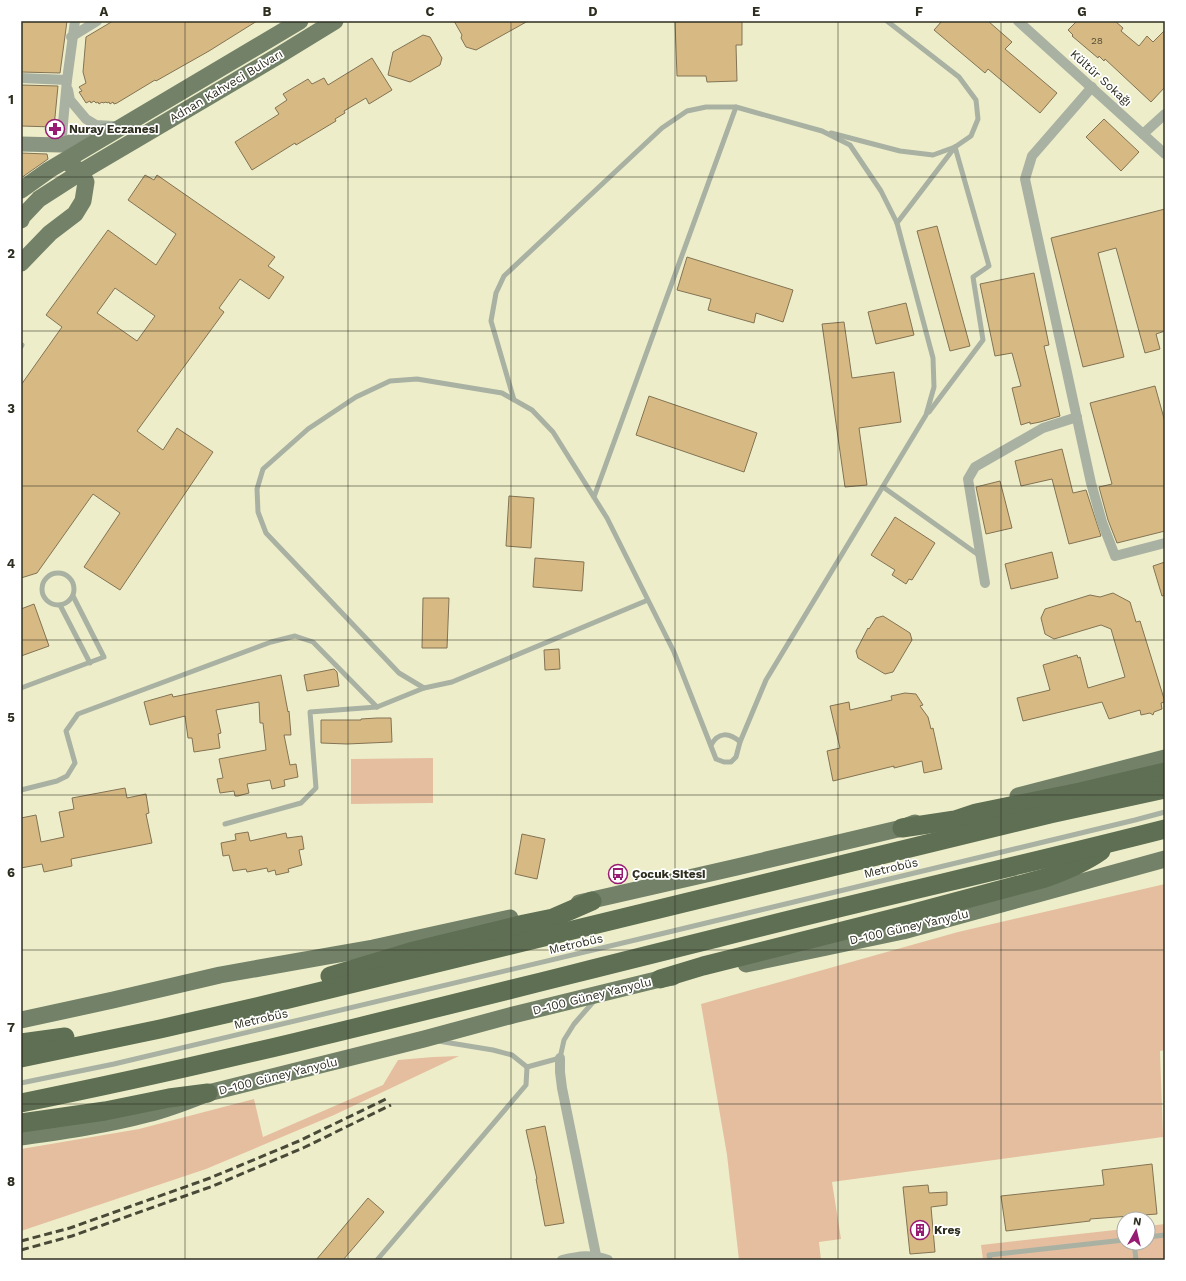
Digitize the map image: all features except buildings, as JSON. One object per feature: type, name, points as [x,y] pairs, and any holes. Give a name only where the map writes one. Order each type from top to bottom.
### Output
[{"type":"highway","points":[[902,828],[955,820],[976,813],[1080,792],[1165,772]]},
{"type":"highway","points":[[21,1058],[256,1007],[1050,814],[1165,788]]},
{"type":"highway","points":[[21,1103],[161,1073],[445,1006],[775,923],[1165,829]]},
{"type":"highway","points":[[660,979],[703,966],[1046,878],[1067,870],[1090,858],[1116,841]]},
{"type":"highway","points":[[256,1007],[298,986],[323,978],[410,952],[553,918],[592,901]]},
{"type":"highway","points":[[21,1043],[78,1036],[160,1029]]},
{"type":"highway","points":[[21,1123],[105,1111],[168,1098],[208,1093]]},
{"type":"main road","name":"Adnan Kahveci Bulvarı","points":[[21,190],[49,170],[300,21]]},
{"type":"main road","name":"Adnan Kahveci Bulvarı","points":[[21,220],[39,199],[81,172],[335,21]]},
{"type":"main road","points":[[21,264],[50,233],[75,214],[83,201],[86,190],[86,182],[81,172],[70,164],[62,164],[49,170]]},
{"type":"main road","points":[[21,1020],[220,975],[373,948],[592,901],[902,828],[946,813],[1165,758]]},
{"type":"main road","name":"D-100 Güney Yanyolu","points":[[21,1137],[97,1126],[148,1114],[175,1106],[208,1093],[660,979],[742,965],[903,931],[1165,859]]},
{"type":"street","points":[[49,170],[62,159],[61,152],[57,145],[74,21]]},
{"type":"street","points":[[72,37],[98,21]]},
{"type":"street","name":"Kültür Sokağı","points":[[1018,21],[1165,154]]},
{"type":"street","points":[[21,78],[67,80]]},
{"type":"street","points":[[67,80],[70,100],[86,119],[96,125],[125,125]]},
{"type":"street","points":[[1092,87],[1032,156],[1025,180],[1091,483],[1102,522],[1114,556],[1165,543]]},
{"type":"street","points":[[1143,134],[1165,114]]},
{"type":"street","points":[[21,144],[57,145],[125,125]]},
{"type":"street","points":[[985,583],[968,479],[975,467],[1043,428],[1077,417]]},
{"type":"street","points":[[560,1058],[562,1088],[597,1258]]},
{"type":"street","points":[[562,1260],[576,1257],[608,1260]]},
{"type":"lane","points":[[514,400],[491,320],[496,294],[504,276],[662,128],[687,111],[706,107],[736,107],[900,151],[933,155],[955,147],[971,136],[978,119],[976,100],[959,77],[887,21]]},
{"type":"lane","points":[[594,497],[736,107]]},
{"type":"lane","points":[[822,130],[850,146],[881,191],[897,223],[932,358],[934,386],[926,415]]},
{"type":"lane","points":[[897,223],[955,147]]},
{"type":"lane","points":[[424,688],[400,673],[266,533],[258,512],[257,489],[264,469],[308,429],[356,397],[390,381],[416,379],[502,393],[532,410],[553,432],[606,518],[674,652],[716,759],[724,762],[730,762],[736,757],[740,742],[766,680],[926,415],[982,340],[973,277],[990,266],[955,147]]},
{"type":"lane","points":[[883,488],[981,557]]},
{"type":"lane","points":[[59,572],[69,576],[74,585],[75,591],[70,600],[60,605],[50,603],[43,595],[42,589],[45,579],[49,575],[59,572]]},
{"type":"lane","points":[[21,688],[104,657],[73,596]]},
{"type":"lane","points":[[225,824],[301,803],[316,788],[310,712],[377,707],[424,688],[452,682],[648,600]]},
{"type":"lane","points":[[60,605],[90,663]]},
{"type":"lane","points":[[21,790],[57,782],[68,776],[75,763],[66,731],[78,714],[271,642],[295,636],[313,642],[377,707]]},
{"type":"lane","points":[[711,745],[714,739],[718,736],[724,735],[729,735],[740,742]]},
{"type":"lane","name":"Metrobüs","points":[[21,1083],[129,1060],[1165,812]]},
{"type":"lane","name":"Metrobüs","points":[[1135,820],[1165,815]]},
{"type":"lane","points":[[527,1067],[560,1058],[564,1040],[574,1024],[601,994]]},
{"type":"lane","points":[[424,1039],[493,1050],[512,1055],[527,1067]]},
{"type":"lane","points":[[377,1260],[526,1085],[527,1067]]},
{"type":"lane","points":[[990,1260],[989,1255],[1116,1241]]},
{"type":"shaded area","points":[[433,758],[433,803],[351,804],[351,759]]},
{"type":"shaded area","points":[[1165,884],[1165,1050],[1160,1051],[1163,1137],[832,1182],[841,1239],[819,1242],[821,1260],[739,1260],[727,1155],[701,1004],[958,932]]},
{"type":"shaded area","points":[[459,1056],[334,1115],[206,1169],[21,1231],[21,1149],[139,1129],[254,1099],[263,1137],[383,1085],[398,1060]]},
{"type":"shaded area","points":[[1165,1224],[1165,1260],[983,1260],[981,1245],[1116,1230],[1116,1251],[1156,1251],[1156,1225]]},
{"type":"railway","points":[[21,1241],[70,1228],[210,1178],[299,1141],[388,1098]]},
{"type":"railway","points":[[21,1250],[72,1236],[213,1186],[303,1148],[391,1105]]},
{"type":"place","name":"Nuray Eczanesi","points":[[55,129]]},
{"type":"place","name":"Çocuk Sitesi","points":[[618,874]]},
{"type":"place","name":"Kreş","points":[[920,1230]]}]
